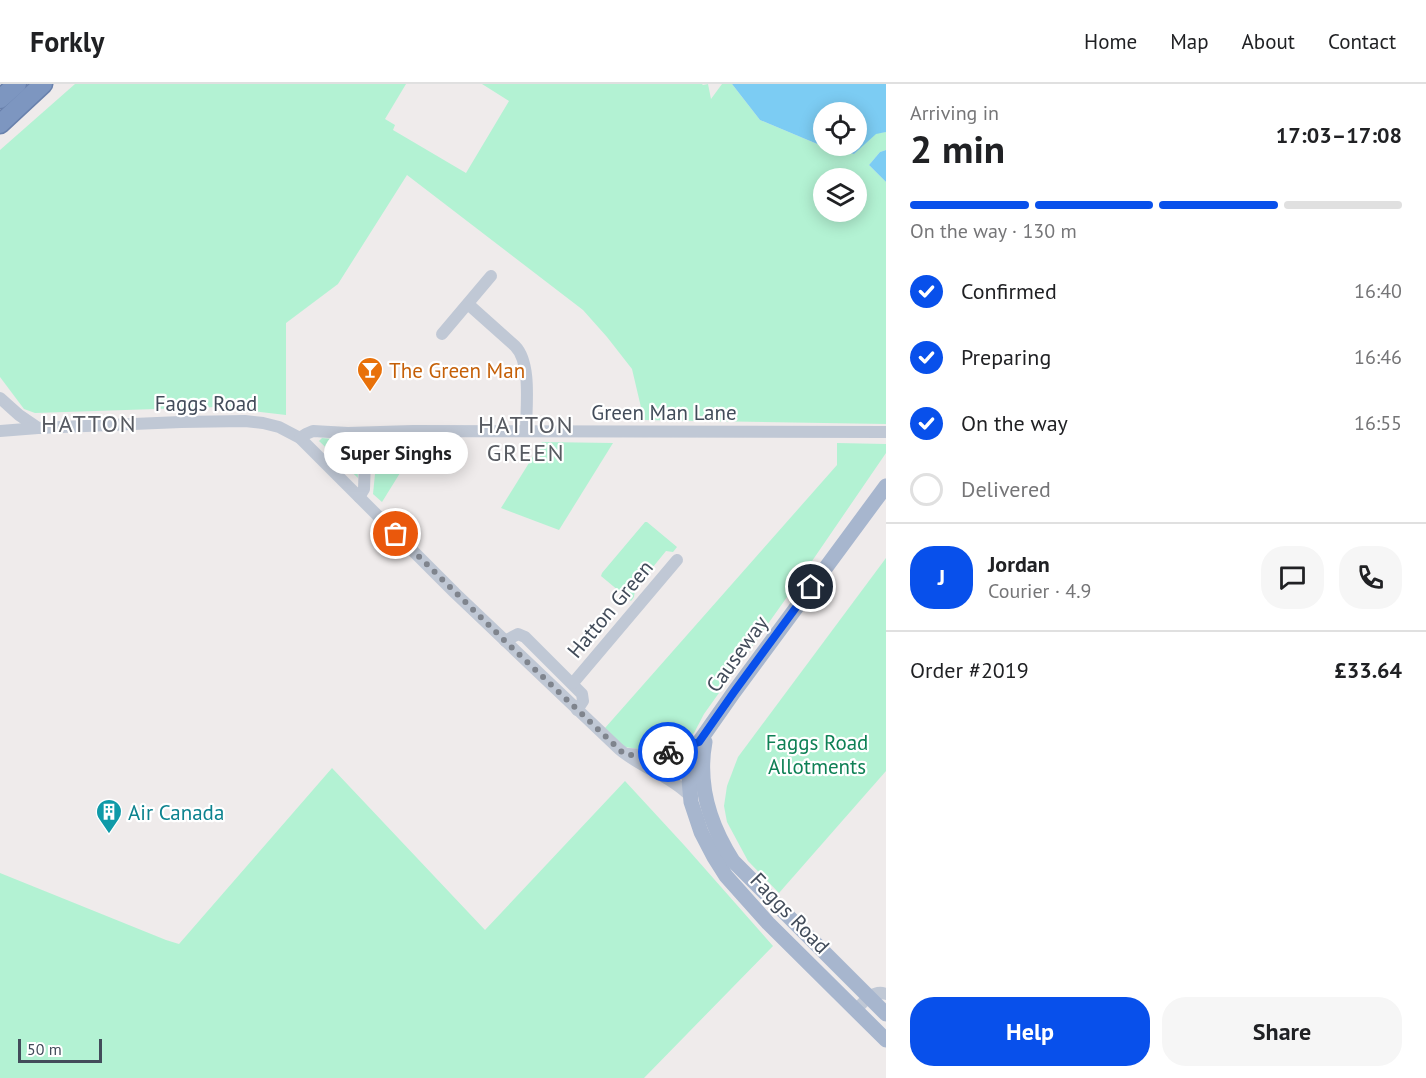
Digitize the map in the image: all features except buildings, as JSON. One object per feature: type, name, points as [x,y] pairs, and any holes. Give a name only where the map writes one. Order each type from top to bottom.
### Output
[{"type":"highway","points":[[0,99],[17,84]]},
{"type":"highway","points":[[0,124],[43,84]]},
{"type":"main road","name":"Causeway","points":[[690,797],[703,753],[704,736],[886,486]]},
{"type":"main road","name":"Faggs Road","points":[[696,773],[714,828],[733,861],[886,1014]]},
{"type":"main road","name":"Faggs Road","points":[[690,797],[701,832],[726,876],[768,923],[886,1040]]},
{"type":"street","points":[[442,334],[491,276]]},
{"type":"street","points":[[468,304],[522,354],[526,385],[526,431]]},
{"type":"street","points":[[0,398],[19,416],[38,428]]},
{"type":"street","name":"Faggs Road","points":[[0,431],[244,421],[263,423],[300,438],[505,641],[624,754],[690,797]]},
{"type":"street","name":"Green Man Lane","points":[[300,438],[313,431],[366,433],[413,430],[886,432]]},
{"type":"street","points":[[359,497],[364,489],[366,433]]},
{"type":"street","name":"Hatton Green","points":[[573,683],[677,560]]},
{"type":"street","points":[[505,641],[518,634],[525,637],[582,694],[582,705],[577,710]]},
{"type":"street","points":[[624,754],[640,756],[681,749],[704,736]]},
{"type":"street","points":[[636,761],[696,773]]},
{"type":"street","points":[[856,1010],[869,997],[879,992],[886,994]]},
{"type":"green space","points":[[75,84],[406,84],[385,119],[395,125],[393,130],[466,173],[509,101],[482,84],[708,84],[711,99],[722,84],[732,84],[760,120],[813,142],[813,156],[867,156],[867,142],[876,133],[886,132],[886,150],[880,152],[869,165],[886,182],[886,424],[644,420],[632,369],[583,310],[407,175],[338,284],[286,323],[286,415],[216,407],[35,413],[24,409],[0,377],[0,150]]},
{"type":"green space","points":[[322,438],[354,441],[358,478],[319,441]]},
{"type":"green space","points":[[542,442],[613,443],[559,530],[501,508]]},
{"type":"green space","points":[[837,443],[886,444],[886,453],[704,714],[694,733],[687,739],[639,749],[624,747],[605,728],[837,465]]},
{"type":"green space","points":[[418,444],[382,502],[373,494],[377,454],[392,446]]},
{"type":"green space","points":[[645,522],[677,547],[673,552],[666,551],[635,589],[631,601],[601,576]]},
{"type":"green space","name":"Faggs Road Allotments","points":[[886,558],[886,771],[779,893],[748,861],[727,822],[724,806],[727,786],[738,757]]},
{"type":"green space","points":[[332,768],[485,930],[625,781],[773,946],[644,1078],[0,1078],[0,873],[179,944]]},
{"type":"water","points":[[732,84],[886,84],[886,132],[876,134],[867,142],[867,102],[813,102],[813,142],[760,120]]},
{"type":"water","points":[[886,150],[886,182],[869,165],[880,152]]},
{"type":"way so far","points":[[396,534],[624,754],[640,756],[668,752]]},
{"type":"place","name":"The Green Man","points":[[370,393]]},
{"type":"place","name":"Super Singhs","points":[[396,534]]},
{"type":"place","name":"Air Canada","points":[[109,835]]},
{"type":"district","name":"HATTON","points":[[89,423]]},
{"type":"district","name":"HATTON GREEN","points":[[526,438]]},
{"type":"route","points":[[668,752],[699,742],[811,587]]}]
